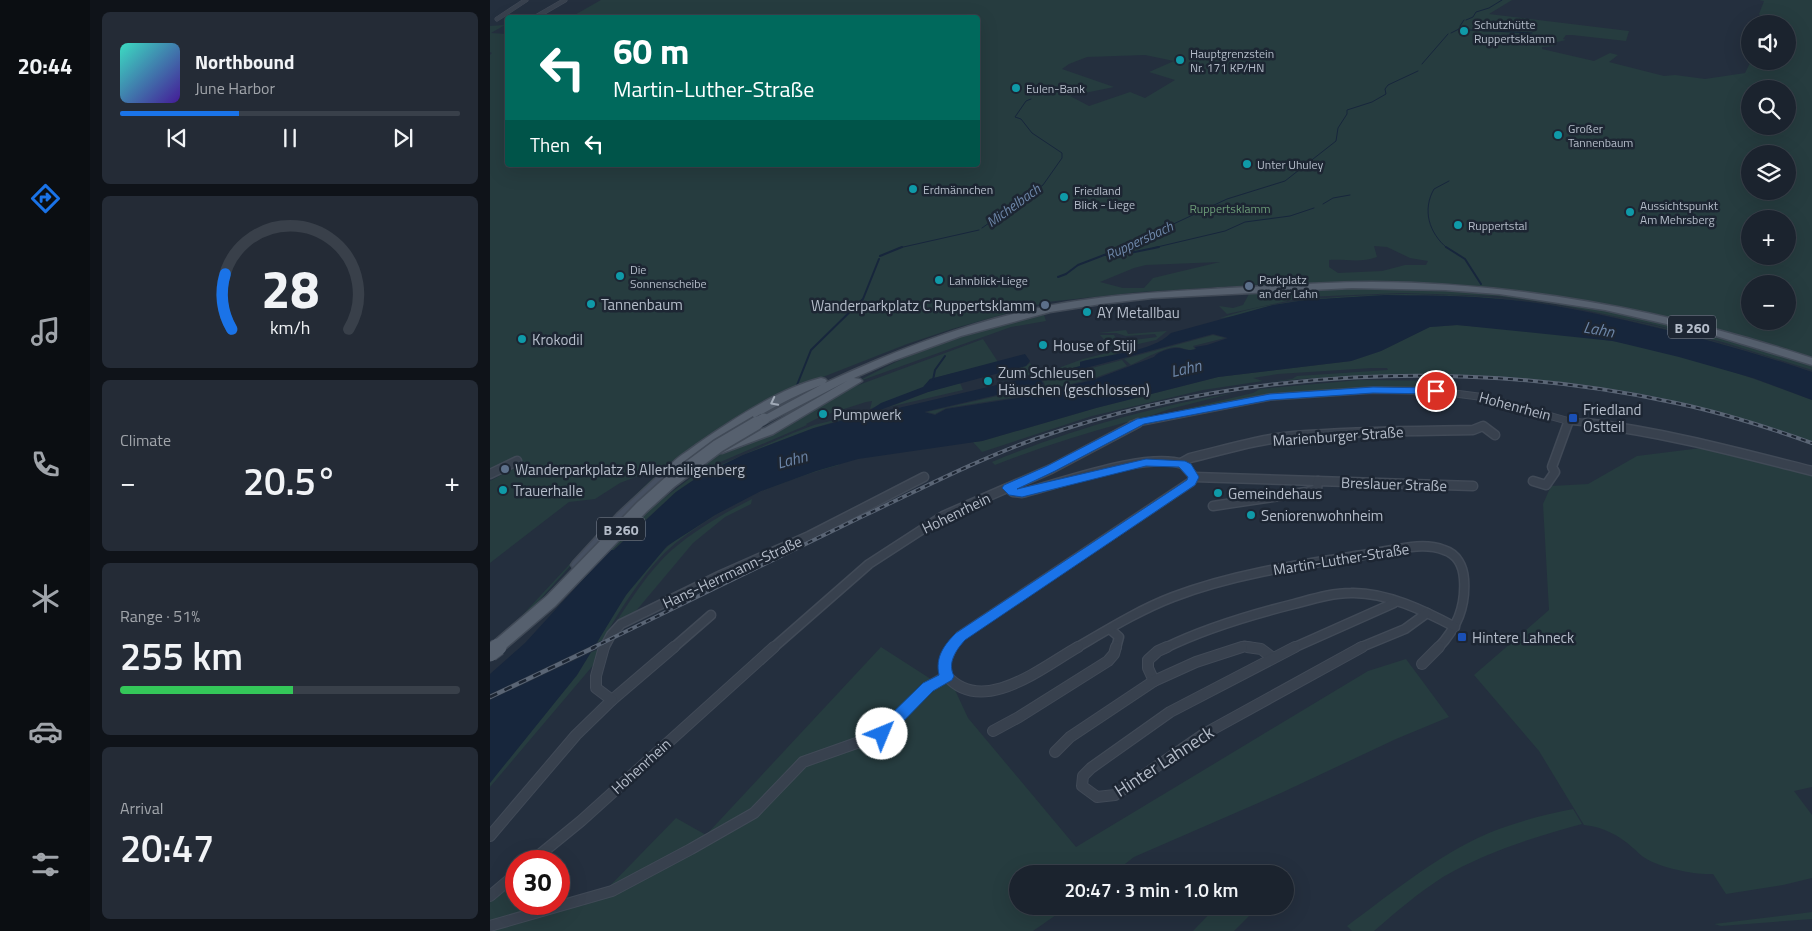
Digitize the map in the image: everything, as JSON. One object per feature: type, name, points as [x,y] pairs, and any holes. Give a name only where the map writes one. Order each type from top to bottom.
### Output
[{"type":"main road","name":"B 260","points":[[490,653],[551,601],[642,507],[671,481],[718,446],[764,419],[827,387],[885,361],[988,324],[1045,310],[1098,301],[1153,295],[1271,288],[1392,285],[1490,290],[1570,301],[1714,332],[1812,362]]},
{"type":"main road","name":"B 260","points":[[675,467],[729,426],[774,402],[844,372],[885,361]]},
{"type":"main road","name":"B 260","points":[[675,467],[769,431],[816,405],[885,361]]},
{"type":"street","points":[[497,19],[526,0]]},
{"type":"street","points":[[539,15],[564,0]]},
{"type":"street","name":"Hohenrhein","points":[[545,850],[581,821],[730,685],[869,564],[943,516],[1051,468],[1133,424],[1270,397],[1373,390],[1436,391],[1482,397],[1568,421],[1630,428],[1812,471]]},
{"type":"street","name":"Hohenrhein","points":[[1533,481],[1546,485],[1555,472],[1552,467],[1556,451],[1567,430],[1568,421]]},
{"type":"street","name":"Marienburger Straße","points":[[1181,463],[1190,458],[1262,441],[1293,436],[1391,431],[1473,430],[1483,426],[1493,432],[1494,435]]},
{"type":"street","points":[[494,472],[516,461]]},
{"type":"street","points":[[490,926],[612,891],[754,813],[803,762],[882,734],[928,687],[947,676],[945,673],[945,662],[950,648],[960,636],[1191,482],[1194,477],[1187,466],[1181,463],[1146,463],[1022,493],[1013,492],[1008,488]]},
{"type":"street","points":[[490,659],[622,516],[675,467]]},
{"type":"street","name":"Hans-Herrmann-Straße","points":[[612,700],[596,688],[595,679],[601,652],[609,636],[621,624],[721,575],[816,532],[924,477]]},
{"type":"street","name":"Breslauer Straße","points":[[1194,477],[1474,486]]},
{"type":"street","points":[[1214,506],[1306,492],[1317,489],[1318,481]]},
{"type":"street","name":"Martin-Luther-Straße","points":[[947,676],[951,683],[966,689],[982,692],[997,691],[1017,682],[1110,629],[1172,597],[1267,570],[1399,550],[1433,547],[1446,550],[1458,558],[1463,569],[1464,604],[1455,626],[1446,640],[1422,664]]},
{"type":"street","points":[[1154,681],[1147,668],[1148,660],[1155,653],[1178,640],[1275,609],[1335,595],[1349,593],[1364,594],[1427,613],[1455,626]]},
{"type":"street","name":"Hinter Lahneck","points":[[1394,603],[1308,640],[1170,712],[1091,768],[1083,776],[1082,786],[1090,795],[1100,799],[1115,795],[1204,734],[1345,655],[1405,629],[1427,613]]},
{"type":"street","name":"Hans-Herrmann-Straße","points":[[490,836],[576,736],[612,700],[711,615]]},
{"type":"street","points":[[993,731],[1019,717],[1108,661],[1114,654],[1119,637],[1110,629]]},
{"type":"street","points":[[1055,752],[1070,737],[1154,681],[1196,662],[1244,646],[1261,649],[1274,658]]},
{"type":"street","points":[[490,896],[505,883]]},
{"type":"green space","name":"Ruppertsklamm","points":[[601,0],[1512,0],[1489,14],[1629,31],[1626,41],[1566,35],[1563,39],[1566,40],[1553,43],[1555,46],[1542,47],[1542,49],[1594,61],[1610,53],[1618,55],[1609,62],[1664,76],[1675,75],[1705,79],[1745,73],[1746,70],[1796,70],[1796,15],[1760,15],[1764,1],[1759,0],[1812,0],[1812,360],[1784,350],[1570,299],[1461,286],[1356,282],[1272,284],[1140,292],[1047,302],[907,344],[772,397],[731,420],[672,461],[618,513],[517,625],[490,643],[516,622],[620,510],[661,470],[654,470],[620,483],[595,499],[569,502],[490,563],[490,481],[520,465],[518,461],[490,473],[490,55],[492,53],[490,52],[490,26],[505,25],[491,33],[505,34],[505,167],[980,167],[980,15],[575,15]],"holes":[[[1145,55],[1174,61],[1149,72],[1175,80],[1145,98],[1130,92],[1089,106],[1070,96],[1114,87],[1062,69],[1087,57]],[[1374,246],[1387,247],[1410,258],[1428,261],[1426,265],[1405,265],[1382,271],[1338,273],[1329,267],[1329,260],[1359,260],[1377,257]],[[1220,262],[1153,278],[1144,288],[1123,288],[1100,282],[1146,265]]]},
{"type":"green space","points":[[1365,287],[1481,291],[1601,308],[1713,334],[1812,364],[1812,370],[1726,343],[1652,324],[1556,304],[1497,296],[1402,293],[1306,297],[1227,314],[1219,306],[1233,308],[1243,305],[1249,294]]},
{"type":"green space","points":[[1405,294],[1496,298],[1545,305],[1439,296],[1384,296],[1289,303],[1268,306],[1220,318],[1265,306],[1311,299]]},
{"type":"green space","points":[[1586,312],[1601,314],[1708,339],[1780,362],[1690,335]]},
{"type":"green space","points":[[1044,315],[1046,321],[1011,327],[857,382],[901,360],[948,341],[996,326]]},
{"type":"green space","points":[[1457,325],[1554,333],[1612,341],[1663,351],[1739,374],[1812,400],[1812,442],[1746,419],[1679,402],[1611,389],[1543,380],[1475,375],[1406,374],[1268,382],[1292,379],[1297,376],[1388,370],[1387,368],[1372,368],[1278,374],[1253,378],[1263,381],[1203,390],[1092,416],[982,452],[973,442],[1218,377],[1351,361],[1381,351],[1429,327]]},
{"type":"green space","points":[[1126,330],[1128,334],[1167,331],[1156,340],[1116,349],[1112,346],[1105,348],[1101,352],[1098,349],[1109,345],[1100,335],[1114,335],[1118,342],[1157,337],[1155,334],[1126,336],[1116,333],[1098,333]]},
{"type":"green space","points":[[1213,335],[1225,338],[1193,346],[1195,349],[1192,350],[1176,347],[1166,349],[1131,365],[1124,359]]},
{"type":"green space","points":[[983,339],[998,362],[930,379],[924,387],[870,409],[872,401],[822,416],[807,425],[697,472],[693,472],[718,453],[784,427],[845,390]]},
{"type":"green space","points":[[1115,351],[1117,354],[1080,362],[1081,366],[1041,377],[1039,375],[1083,359]]},
{"type":"green space","points":[[1122,360],[1127,366],[1092,379],[1017,397],[946,408],[935,414],[927,412],[1045,385],[1043,381]]},
{"type":"green space","points":[[1030,363],[1037,373],[1003,381],[999,374],[1026,366]]},
{"type":"green space","points":[[1360,380],[1456,381],[1457,391],[1262,396],[1176,411],[1253,393],[1260,389]]},
{"type":"green space","points":[[960,383],[963,390],[889,407],[928,392]]},
{"type":"green space","points":[[1233,393],[1077,436],[995,465],[992,462],[1021,450],[1110,421],[1171,405]]},
{"type":"green space","points":[[867,412],[814,428],[743,455],[698,477],[676,492],[613,550],[610,550],[653,506],[692,477],[793,433],[814,425]]},
{"type":"green space","points":[[1709,447],[1812,473],[1812,787],[1794,791],[1812,815],[1812,878],[1783,885],[1726,894],[1713,874],[1688,872],[1652,862],[1610,832],[1584,825],[1539,751],[1474,675],[1549,610],[1543,504],[1551,486],[1588,484],[1637,456]]},
{"type":"green space","points":[[839,464],[839,465],[773,487],[801,476]]},
{"type":"green space","points":[[773,487],[709,520],[747,499]]},
{"type":"green space","points":[[752,499],[751,504],[725,517],[693,543],[630,618],[612,628],[648,576],[664,557],[711,522]]},
{"type":"green space","points":[[705,522],[670,548],[651,568],[625,604],[603,640],[597,643],[620,605],[646,568],[673,542]]},
{"type":"green space","points":[[881,647],[937,683],[942,680],[955,690],[968,718],[1076,847],[1368,671],[1406,659],[1449,717],[1134,857],[1124,865],[1009,865],[1009,915],[1056,915],[1033,931],[490,931],[490,901],[505,889],[505,915],[570,915],[570,905],[600,896],[676,818],[706,835]]},
{"type":"green space","points":[[599,649],[595,663],[490,787],[490,783],[503,765],[577,675],[591,652]]},
{"type":"green space","points":[[1573,809],[1582,824],[1511,846],[1459,868],[1425,890],[1374,931],[1352,931],[1347,926],[1420,872],[1459,848],[1508,826]]},
{"type":"green space","points":[[1812,912],[1812,919],[1721,926],[1714,924]]},
{"type":"green space","points":[[1208,915],[1250,915],[1234,931],[1193,931]]},
{"type":"water","name":"Lahn","points":[[1385,295],[1462,296],[1507,299],[1584,311],[1706,340],[1812,372],[1812,400],[1753,378],[1613,341],[1457,325],[1430,327],[1381,351],[1351,361],[1218,377],[1096,408],[982,441],[858,459],[816,471],[761,491],[715,515],[667,546],[626,595],[577,675],[490,783],[490,674],[525,643],[610,550],[614,550],[676,492],[698,477],[743,455],[814,428],[863,415],[881,403],[923,387],[930,379],[1025,354],[1030,361],[1026,366],[928,392],[880,410],[877,413],[1039,375],[1041,377],[1080,366],[1080,362],[1141,349],[1162,340],[1171,333],[1273,305],[1305,300]],"holes":[[[1213,334],[1228,338],[1195,347],[1196,349],[1193,350],[1176,348],[1167,350],[1158,353],[1154,357],[1093,380],[1018,398],[946,409],[935,415],[924,412],[1043,384],[1041,380]]]},
{"type":"pier","points":[[601,641],[596,650],[490,700],[490,694]]},
{"type":"waterway","name":"Ruppersbach","points":[[1466,20],[1473,17],[1476,12],[1489,8],[1502,0]]},
{"type":"waterway","name":"Ruppersbach","points":[[1460,26],[1464,20]]},
{"type":"waterway","name":"Ruppersbach","points":[[1451,33],[1459,29]]},
{"type":"waterway","points":[[1470,30],[1532,33]]},
{"type":"waterway","name":"Ruppersbach","points":[[1422,64],[1448,34]]},
{"type":"waterway","name":"Ruppersbach","points":[[1122,248],[1227,199],[1285,181],[1336,141],[1338,128],[1347,114],[1347,110],[1372,102],[1386,94],[1385,89],[1388,85],[1418,71]]},
{"type":"waterway","name":"Michelbach","points":[[982,228],[1043,185],[1062,158],[1062,153],[1032,133],[1021,119],[1015,117],[1026,101],[1031,99]]},
{"type":"waterway","points":[[1446,247],[1432,228],[1429,221],[1428,205],[1434,189],[1449,181]]},
{"type":"waterway","points":[[1323,204],[1333,198],[1350,195]]},
{"type":"waterway","points":[[1153,248],[1225,231],[1245,222],[1290,216],[1314,208]]},
{"type":"waterway","name":"Michelbach","points":[[900,248],[979,230]]},
{"type":"waterway","name":"Ruppersbach","points":[[1104,255],[1125,247]]},
{"type":"waterway","points":[[1104,255],[1120,255],[1159,247]]},
{"type":"waterway","points":[[1446,247],[1465,259],[1481,284]]},
{"type":"waterway","name":"Michelbach","points":[[880,256],[900,248]]},
{"type":"waterway","name":"Ruppersbach","points":[[1058,277],[1066,274],[1078,265],[1104,255]]},
{"type":"waterway","name":"Michelbach","points":[[797,385],[811,350],[863,299],[879,259]]},
{"type":"waterway","name":"Ruppersbach","points":[[933,380],[935,370],[945,356]]},
{"type":"railway","points":[[592,648],[859,518],[990,457],[1035,439],[1112,415],[1191,397],[1271,385],[1353,378],[1435,376],[1517,380],[1598,389],[1676,403],[1711,411],[1812,443]]},
{"type":"railway","points":[[490,697],[595,647]]},
{"type":"place","name":"Schutzhütte Ruppertsklamm","points":[[1464,31]]},
{"type":"place","name":"Hauptgrenzstein Nr. 171 KP/HN","points":[[1180,60]]},
{"type":"place","name":"Eulen-Bank","points":[[1016,88]]},
{"type":"place","name":"Großer Tannenbaum","points":[[1558,135]]},
{"type":"place","name":"Unter Uhuley","points":[[1247,164]]},
{"type":"place","name":"Erdmännchen","points":[[913,189]]},
{"type":"place","name":"Friedland Blick - Liege","points":[[1064,197]]},
{"type":"place","name":"Aussichtspunkt Am Mehrsberg","points":[[1630,212]]},
{"type":"place","name":"Ruppertstal","points":[[1458,225]]},
{"type":"place","name":"Die Sonnenscheibe","points":[[620,276]]},
{"type":"place","name":"Lahnblick-Liege","points":[[939,280]]},
{"type":"place","name":"Parkplatz an der Lahn","points":[[1249,286]]},
{"type":"place","name":"Tannenbaum","points":[[591,304]]},
{"type":"place","name":"Wanderparkplatz C Ruppertsklamm","points":[[1045,305]]},
{"type":"place","name":"AY Metallbau","points":[[1087,312]]},
{"type":"place","name":"Krokodil","points":[[522,339]]},
{"type":"place","name":"House of Stijl","points":[[1043,345]]},
{"type":"place","name":"Zum Schleusen Häuschen (geschlossen)","points":[[988,381]]},
{"type":"place","name":"Pumpwerk","points":[[823,414]]},
{"type":"place","name":"Friedland Ostteil","points":[[1573,418]]},
{"type":"place","name":"Wanderparkplatz B Allerheiligenberg","points":[[505,469]]},
{"type":"place","name":"Trauerhalle","points":[[503,490]]},
{"type":"place","name":"Gemeindehaus","points":[[1218,493]]},
{"type":"place","name":"Seniorenwohnheim","points":[[1251,515]]},
{"type":"place","name":"Hintere Lahneck","points":[[1462,637]]},
{"type":"route","points":[[882,734],[928,687],[947,676],[945,673],[945,662],[950,648],[960,636],[1191,482],[1194,477],[1187,466],[1181,463],[1146,463],[1022,493],[1013,492],[1008,488],[1051,468],[1133,424],[1141,422],[1270,397],[1373,390],[1436,391]]}]
